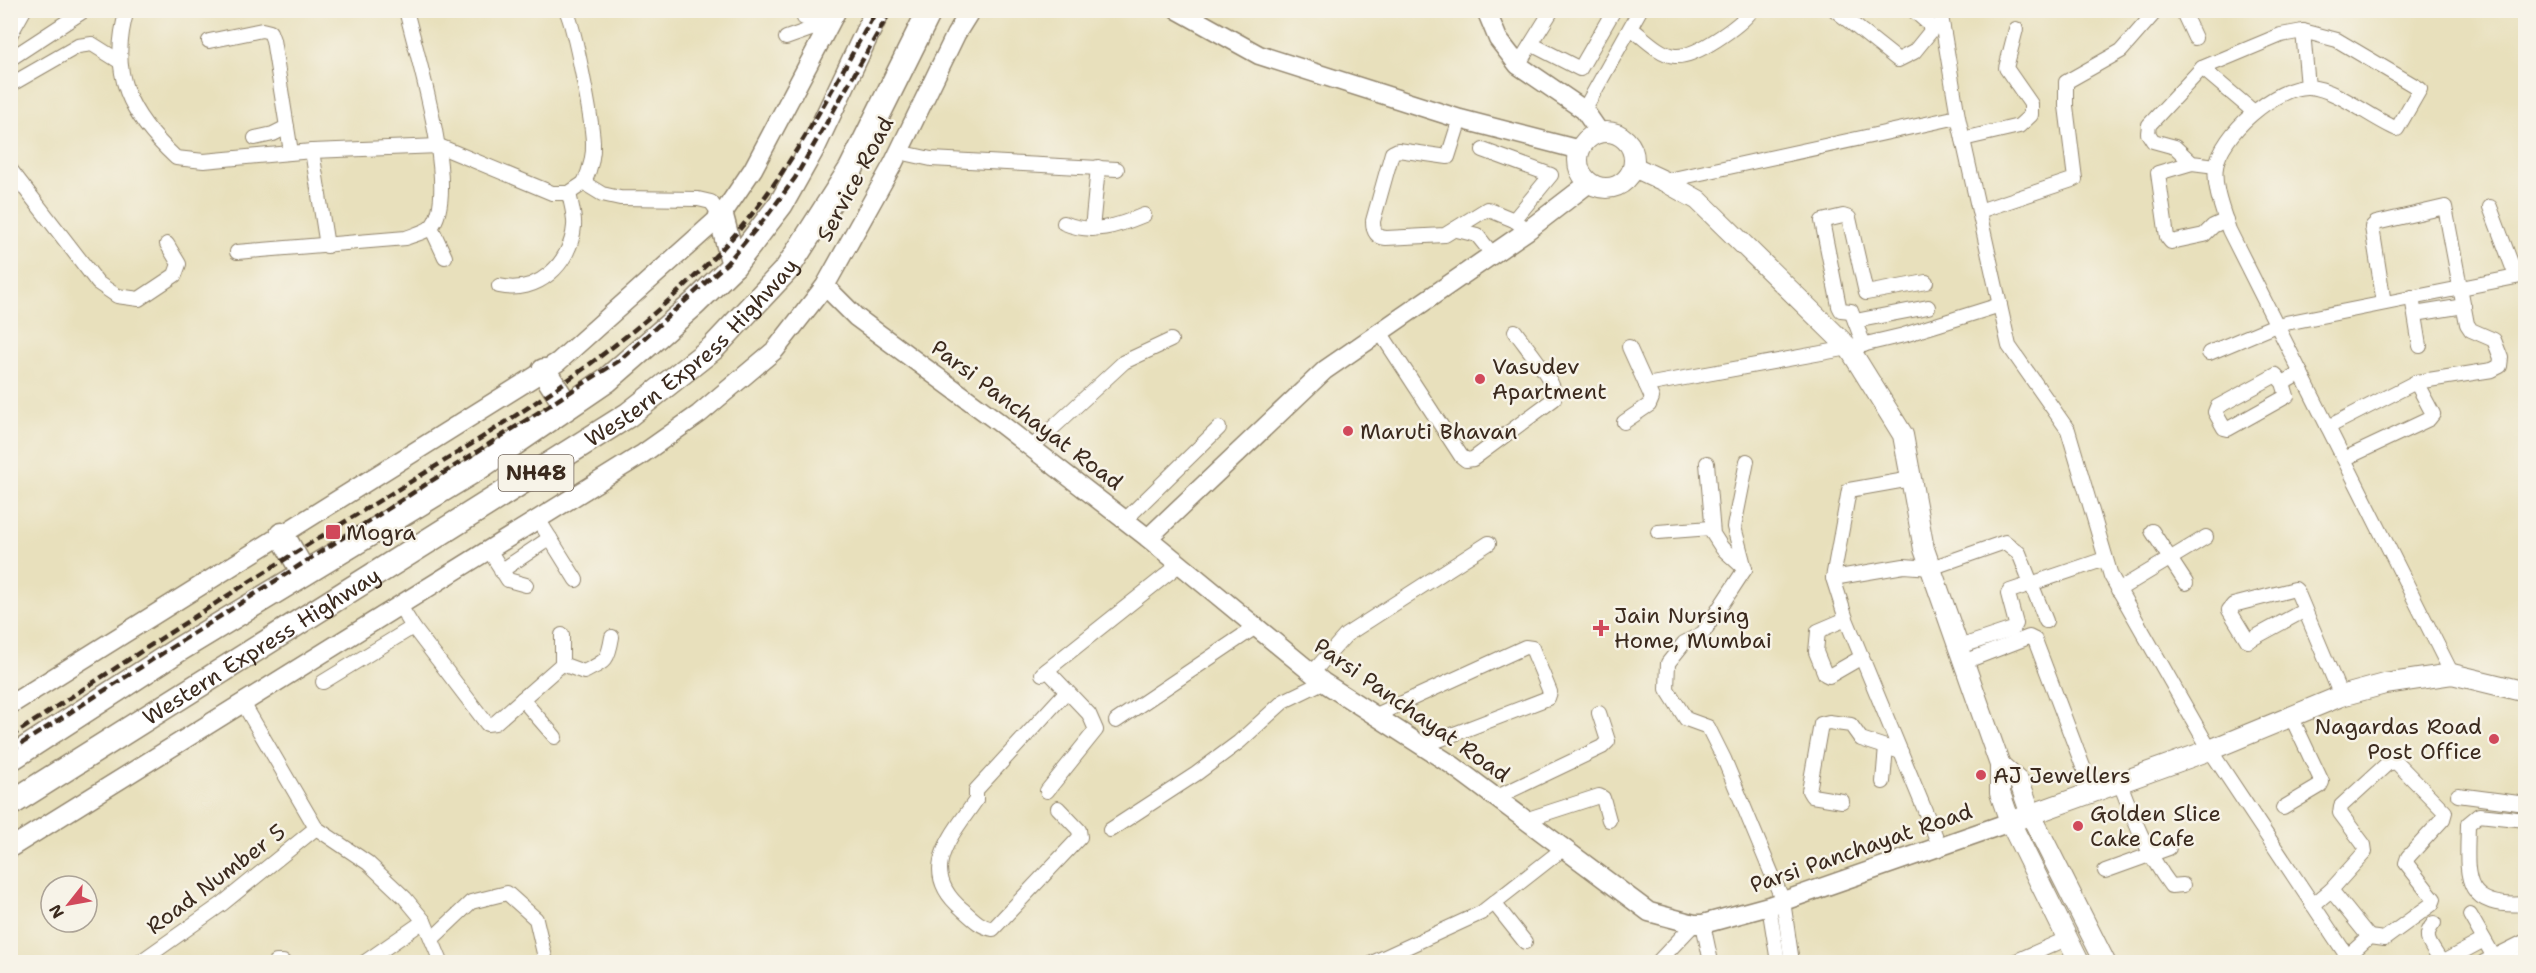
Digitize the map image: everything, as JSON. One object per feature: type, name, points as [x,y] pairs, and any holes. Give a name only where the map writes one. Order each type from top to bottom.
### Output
[{"type":"highway","name":"Western Express Highway","points":[[10,759],[178,650],[478,468],[607,380],[694,304],[734,265],[781,204],[808,157],[878,10]]},
{"type":"highway","name":"Western Express Highway","points":[[10,804],[628,416],[713,348],[788,268],[851,168],[930,10]]},
{"type":"highway","points":[[721,216],[734,265]]},
{"type":"highway","points":[[544,371],[567,407]]},
{"type":"highway","points":[[282,535],[304,573]]},
{"type":"main road","points":[[1610,132],[1627,141],[1634,158],[1634,167],[1624,183],[1616,187],[1598,187],[1589,183],[1579,168],[1580,150],[1592,136],[1610,132]]},
{"type":"main road","points":[[1634,167],[1698,201],[1857,346],[1902,435],[1924,549],[2000,765],[2000,793],[2010,822],[2079,963]]},
{"type":"main road","points":[[2010,822],[2210,750],[2341,696],[2385,684],[2452,674],[2526,692]]},
{"type":"main road","points":[[2000,765],[2020,783],[2031,815],[2105,963]]},
{"type":"street","points":[[10,35],[24,10]]},
{"type":"street","points":[[127,10],[122,26],[119,61],[125,93],[142,122],[176,158],[204,160],[291,152],[439,146],[552,193],[569,193],[584,183],[590,169],[593,143],[585,92],[566,10]]},
{"type":"street","points":[[237,252],[406,238],[430,227],[441,207],[439,146],[405,10]]},
{"type":"street","name":"Service Road","points":[[10,848],[641,455],[699,414],[775,350],[825,286],[899,152],[956,34],[972,10]]},
{"type":"street","points":[[1178,10],[1259,55],[1460,119],[1580,150]]},
{"type":"street","points":[[1486,10],[1498,39],[1518,65],[1584,110],[1600,133]]},
{"type":"street","points":[[1518,65],[1552,10]]},
{"type":"street","points":[[1531,44],[1580,69],[1614,10]]},
{"type":"street","points":[[1584,110],[1640,10]]},
{"type":"street","points":[[1631,28],[1660,50],[1676,56],[1690,53],[1736,28],[1752,10]]},
{"type":"street","points":[[1835,10],[1898,60],[1924,44],[1931,31],[1929,24],[1913,10]]},
{"type":"street","points":[[1940,10],[1957,92],[1958,117],[2009,346],[2068,430],[2105,559],[2120,592],[2210,750],[2349,960],[2369,937]]},
{"type":"street","points":[[1979,211],[2075,179],[2066,106],[2066,82],[2121,51],[2157,10]]},
{"type":"street","points":[[2182,10],[2195,38]]},
{"type":"street","points":[[2520,10],[2526,17]]},
{"type":"street","points":[[10,59],[80,12]]},
{"type":"street","points":[[804,18],[831,14]]},
{"type":"street","points":[[786,38],[831,14]]},
{"type":"street","points":[[10,705],[558,362],[638,293],[721,216],[753,169],[831,14]]},
{"type":"street","points":[[1963,140],[2019,126],[2031,115],[2031,104],[2006,68],[2016,29]]},
{"type":"street","points":[[209,40],[262,30],[270,32],[291,152]]},
{"type":"street","points":[[2303,31],[2308,87]]},
{"type":"street","points":[[2192,163],[2175,147],[2153,141],[2148,130],[2191,77],[2202,68],[2281,35],[2303,31],[2337,40],[2420,89],[2397,129],[2337,97],[2308,87],[2282,94],[2254,112],[2232,135],[2216,166],[2217,183],[2226,220],[2276,325],[2452,674]]},
{"type":"street","points":[[1950,32],[1951,60]]},
{"type":"street","points":[[10,85],[78,46],[92,44],[119,61]]},
{"type":"street","points":[[1924,44],[1951,60]]},
{"type":"street","points":[[2202,68],[2254,112]]},
{"type":"street","points":[[1664,181],[1958,117]]},
{"type":"street","points":[[1460,119],[1448,157],[1398,150],[1392,153],[1373,221],[1374,231],[1382,238],[1445,235],[1457,230],[1484,210],[1521,225]]},
{"type":"street","points":[[255,138],[273,134],[287,127]]},
{"type":"street","points":[[1148,538],[1326,370],[1493,255],[1521,225],[1551,175],[1484,151],[1492,127]]},
{"type":"street","points":[[312,151],[327,246]]},
{"type":"street","points":[[899,152],[931,159],[1098,166],[1117,169]]},
{"type":"street","points":[[2216,166],[2192,163],[2158,173],[2167,237],[2171,242],[2204,235],[2215,225],[2226,220]]},
{"type":"street","points":[[1092,229],[1098,166]]},
{"type":"street","points":[[10,169],[98,284],[117,296],[139,299],[176,275],[179,264],[167,244]]},
{"type":"street","points":[[584,183],[602,194],[620,198],[698,198],[711,202],[721,216]]},
{"type":"street","points":[[1521,225],[1589,183]]},
{"type":"street","points":[[499,286],[512,290],[525,288],[542,280],[561,262],[573,239],[575,223],[569,193]]},
{"type":"street","points":[[2328,427],[2416,382],[2492,370],[2499,366],[2501,358],[2499,348],[2485,335],[2471,330],[2464,306],[2447,209],[2442,206],[2376,223],[2372,227],[2384,303]]},
{"type":"street","points":[[2209,353],[2276,325],[2521,276],[2490,207]]},
{"type":"street","points":[[1064,223],[1092,229],[1114,228],[1144,215]]},
{"type":"street","points":[[1857,346],[1856,321],[1851,311],[1841,310],[1839,306],[1822,221],[1844,216],[1849,218],[1866,294],[1926,282]]},
{"type":"street","points":[[430,227],[445,257]]},
{"type":"street","points":[[1457,230],[1477,235],[1493,255]]},
{"type":"street","name":"Parsi Panchayat Road","points":[[825,286],[856,317],[1125,520],[1318,677],[1423,746],[1649,912],[1699,924],[1776,904],[2010,822]]},
{"type":"street","points":[[2412,297],[2420,346]]},
{"type":"street","points":[[1646,385],[1857,346],[1904,335],[2000,306]]},
{"type":"street","points":[[2415,314],[2464,306]]},
{"type":"street","points":[[1856,321],[1928,307]]},
{"type":"street","points":[[1380,332],[1461,456],[1466,460],[1473,459],[1554,399],[1556,395],[1552,384],[1515,332]]},
{"type":"street","points":[[1031,448],[1124,362],[1172,340]]},
{"type":"street","points":[[1624,422],[1652,402],[1629,347]]},
{"type":"street","points":[[2283,383],[2301,373]]},
{"type":"street","points":[[2276,375],[2283,383],[2287,396],[2228,429],[2224,428],[2215,412],[2217,407],[2276,375]]},
{"type":"street","points":[[2344,459],[2430,419],[2433,414],[2416,382]]},
{"type":"street","points":[[1125,520],[1219,428]]},
{"type":"street","points":[[1747,461],[1734,527],[1745,569],[1703,633],[1684,643],[1668,663],[1667,689],[1686,718],[1708,727],[1724,759],[1776,904],[1792,963]]},
{"type":"street","points":[[1707,463],[1711,528],[1716,541],[1745,569]]},
{"type":"street","points":[[1911,479],[1849,490],[1833,578],[1846,619],[1940,847]]},
{"type":"street","points":[[538,519],[576,580]]},
{"type":"street","points":[[1658,532],[1711,528]]},
{"type":"street","points":[[2152,531],[2186,583]]},
{"type":"street","points":[[2120,592],[2131,588],[2134,582],[2206,537]]},
{"type":"street","points":[[501,570],[550,538]]},
{"type":"street","points":[[1833,578],[1904,566],[1931,568],[2005,542],[2019,553],[2046,621]]},
{"type":"street","points":[[1110,830],[1196,774],[1239,742],[1284,701],[1318,677],[1346,635],[1489,543]]},
{"type":"street","points":[[489,550],[508,580],[526,585]]},
{"type":"street","points":[[1962,654],[2013,629],[2016,624],[2008,594],[2010,591],[2105,559]]},
{"type":"street","points":[[1047,791],[1096,730],[1089,714],[1045,672],[1180,564]]},
{"type":"street","points":[[2305,610],[2248,641],[2229,610],[2233,605],[2290,588],[2297,591],[2305,610],[2341,696]]},
{"type":"street","points":[[400,606],[413,627],[487,724],[495,723],[562,664],[562,635]]},
{"type":"street","points":[[1846,619],[1820,627],[1818,631],[1816,652],[1825,674],[1829,676],[1862,657]]},
{"type":"street","points":[[1116,721],[1257,626]]},
{"type":"street","points":[[322,682],[413,627]]},
{"type":"street","points":[[562,664],[584,672],[605,662],[609,656],[612,637]]},
{"type":"street","points":[[1962,654],[2029,637],[2035,640],[2093,793]]},
{"type":"street","points":[[1376,715],[1525,647],[1532,648],[1550,692],[1548,698],[1423,746]]},
{"type":"street","points":[[1058,808],[1079,830],[1080,837],[993,929],[983,927],[950,898],[939,869],[942,851],[976,800],[976,790],[1066,692]]},
{"type":"street","points":[[522,699],[555,736]]},
{"type":"street","name":"Road Number 5","points":[[243,703],[316,828],[368,863],[405,898],[424,921],[441,963]]},
{"type":"street","points":[[1496,798],[1602,747],[1608,741],[1599,713]]},
{"type":"street","points":[[2283,808],[2320,786],[2322,782],[2291,717]]},
{"type":"street","points":[[1842,801],[1812,796],[1809,790],[1821,724],[1829,722],[1851,725],[1861,739],[1901,752]]},
{"type":"street","points":[[1883,782],[1886,747]]},
{"type":"street","points":[[2313,905],[2331,890],[2365,852],[2364,845],[2340,813],[2341,806],[2387,764],[2396,762],[2445,812],[2443,819],[2408,856],[2406,863],[2434,898],[2432,904],[2384,939],[2369,937],[2331,890]]},
{"type":"street","points":[[2120,783],[2150,855],[2172,886],[2183,885]]},
{"type":"street","points":[[2458,795],[2526,804]]},
{"type":"street","points":[[1526,820],[1599,796],[1603,798],[1609,820]]},
{"type":"street","points":[[2526,820],[2479,815],[2473,818],[2468,824],[2467,874],[2473,888],[2486,900],[2506,905],[2526,904]]},
{"type":"street","name":"Road Number 5","points":[[140,963],[222,904],[316,828]]},
{"type":"street","points":[[1374,963],[1481,914],[1564,848]]},
{"type":"street","points":[[2105,872],[2169,848]]},
{"type":"street","points":[[432,939],[471,902],[507,893],[536,920],[546,963]]},
{"type":"street","points":[[1494,903],[1525,942]]},
{"type":"street","points":[[1776,904],[1778,963]]},
{"type":"street","points":[[2470,915],[2495,959],[2526,941]]},
{"type":"street","points":[[365,963],[424,921]]},
{"type":"street","points":[[2434,922],[2427,930],[2427,936],[2442,963],[2484,940]]},
{"type":"street","points":[[1658,963],[1699,924],[1711,963]]},
{"type":"street","points":[[2014,963],[2066,939]]},
{"type":"street","points":[[2514,963],[2526,956]]},
{"type":"street","points":[[276,963],[283,963]]},
{"type":"railway","points":[[10,737],[265,572],[496,428],[591,363],[636,328],[720,251],[766,196],[824,105],[877,10]]},
{"type":"railway","points":[[10,751],[620,360],[727,263],[767,216],[795,178],[891,10]]},
{"type":"place","name":"Vasudev Apartment","points":[[1480,379]]},
{"type":"place","name":"Maruti Bhavan","points":[[1348,431]]},
{"type":"place","name":"Mogra","points":[[333,532]]},
{"type":"place","name":"Jain Nursing Home, Mumbai","points":[[1601,628]]},
{"type":"place","name":"Nagardas Road Post Office","points":[[2494,739]]},
{"type":"place","name":"AJ Jewellers","points":[[1981,775]]},
{"type":"place","name":"Golden Slice Cake Cafe","points":[[2078,826]]}]
